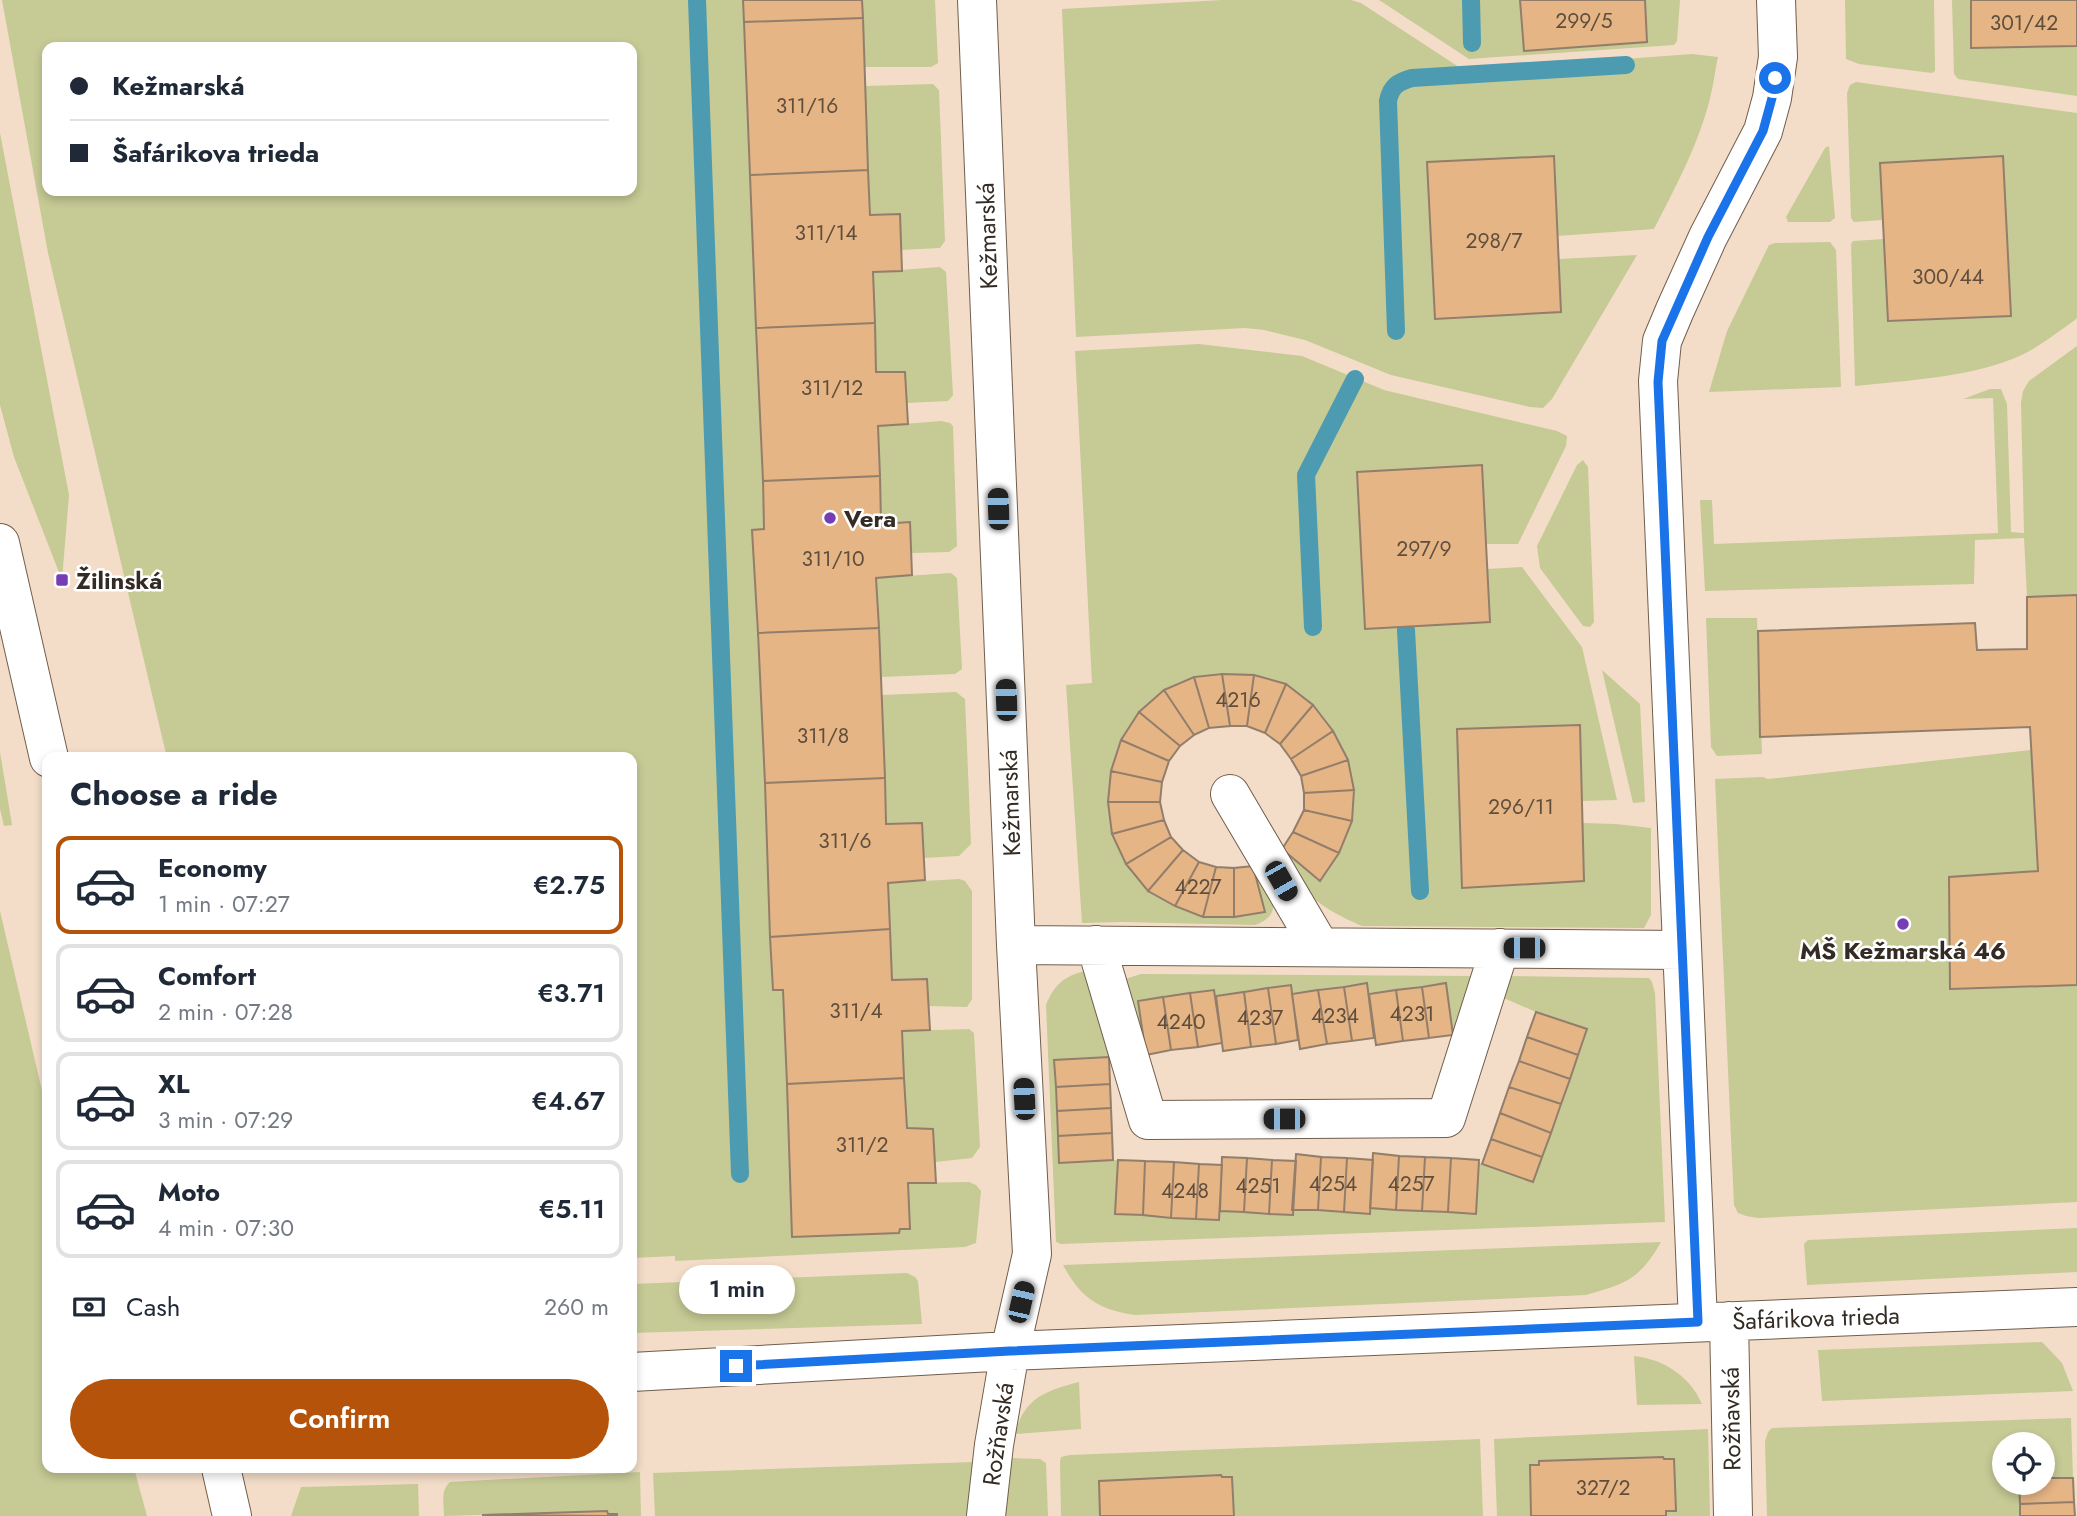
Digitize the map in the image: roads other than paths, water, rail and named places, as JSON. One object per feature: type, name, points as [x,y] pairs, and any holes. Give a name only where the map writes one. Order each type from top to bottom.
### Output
[{"type":"street","name":"Kežmarská","points":[[977,0],[1016,945],[1032,1254],[1010,1351]]},
{"type":"street","points":[[1714,1322],[1682,950],[1658,382],[1662,341],[1708,237],[1763,131],[1772,98],[1778,57],[1776,0]]},
{"type":"street","points":[[0,543],[48,752]]},
{"type":"street","points":[[1230,794],[1320,947]]},
{"type":"street","points":[[1016,945],[1682,950]]},
{"type":"street","points":[[1096,945],[1148,1120],[1446,1118],[1500,948]]},
{"type":"street","name":"Šafárikova trieda","points":[[637,1372],[1010,1351],[2077,1307]]},
{"type":"street","name":"Rožňavská","points":[[1714,1322],[1733,1516]]},
{"type":"street","name":"Rožňavská","points":[[986,1516],[994,1445],[1010,1351]]},
{"type":"street","points":[[222,1473],[232,1516]]},
{"type":"waterway","points":[[697,0],[740,1174]]},
{"type":"waterway","points":[[1471,0],[1472,43]]},
{"type":"waterway","points":[[1396,331],[1388,101],[1393,88],[1412,78],[1626,65]]},
{"type":"waterway","points":[[1313,627],[1306,475],[1355,379]]},
{"type":"waterway","points":[[1406,630],[1420,891]]},
{"type":"place","name":"Vera","points":[[830,518]]},
{"type":"place","name":"Žilinská","points":[[62,580]]},
{"type":"place","name":"MŠ Kežmarská 46","points":[[1903,924]]}]
